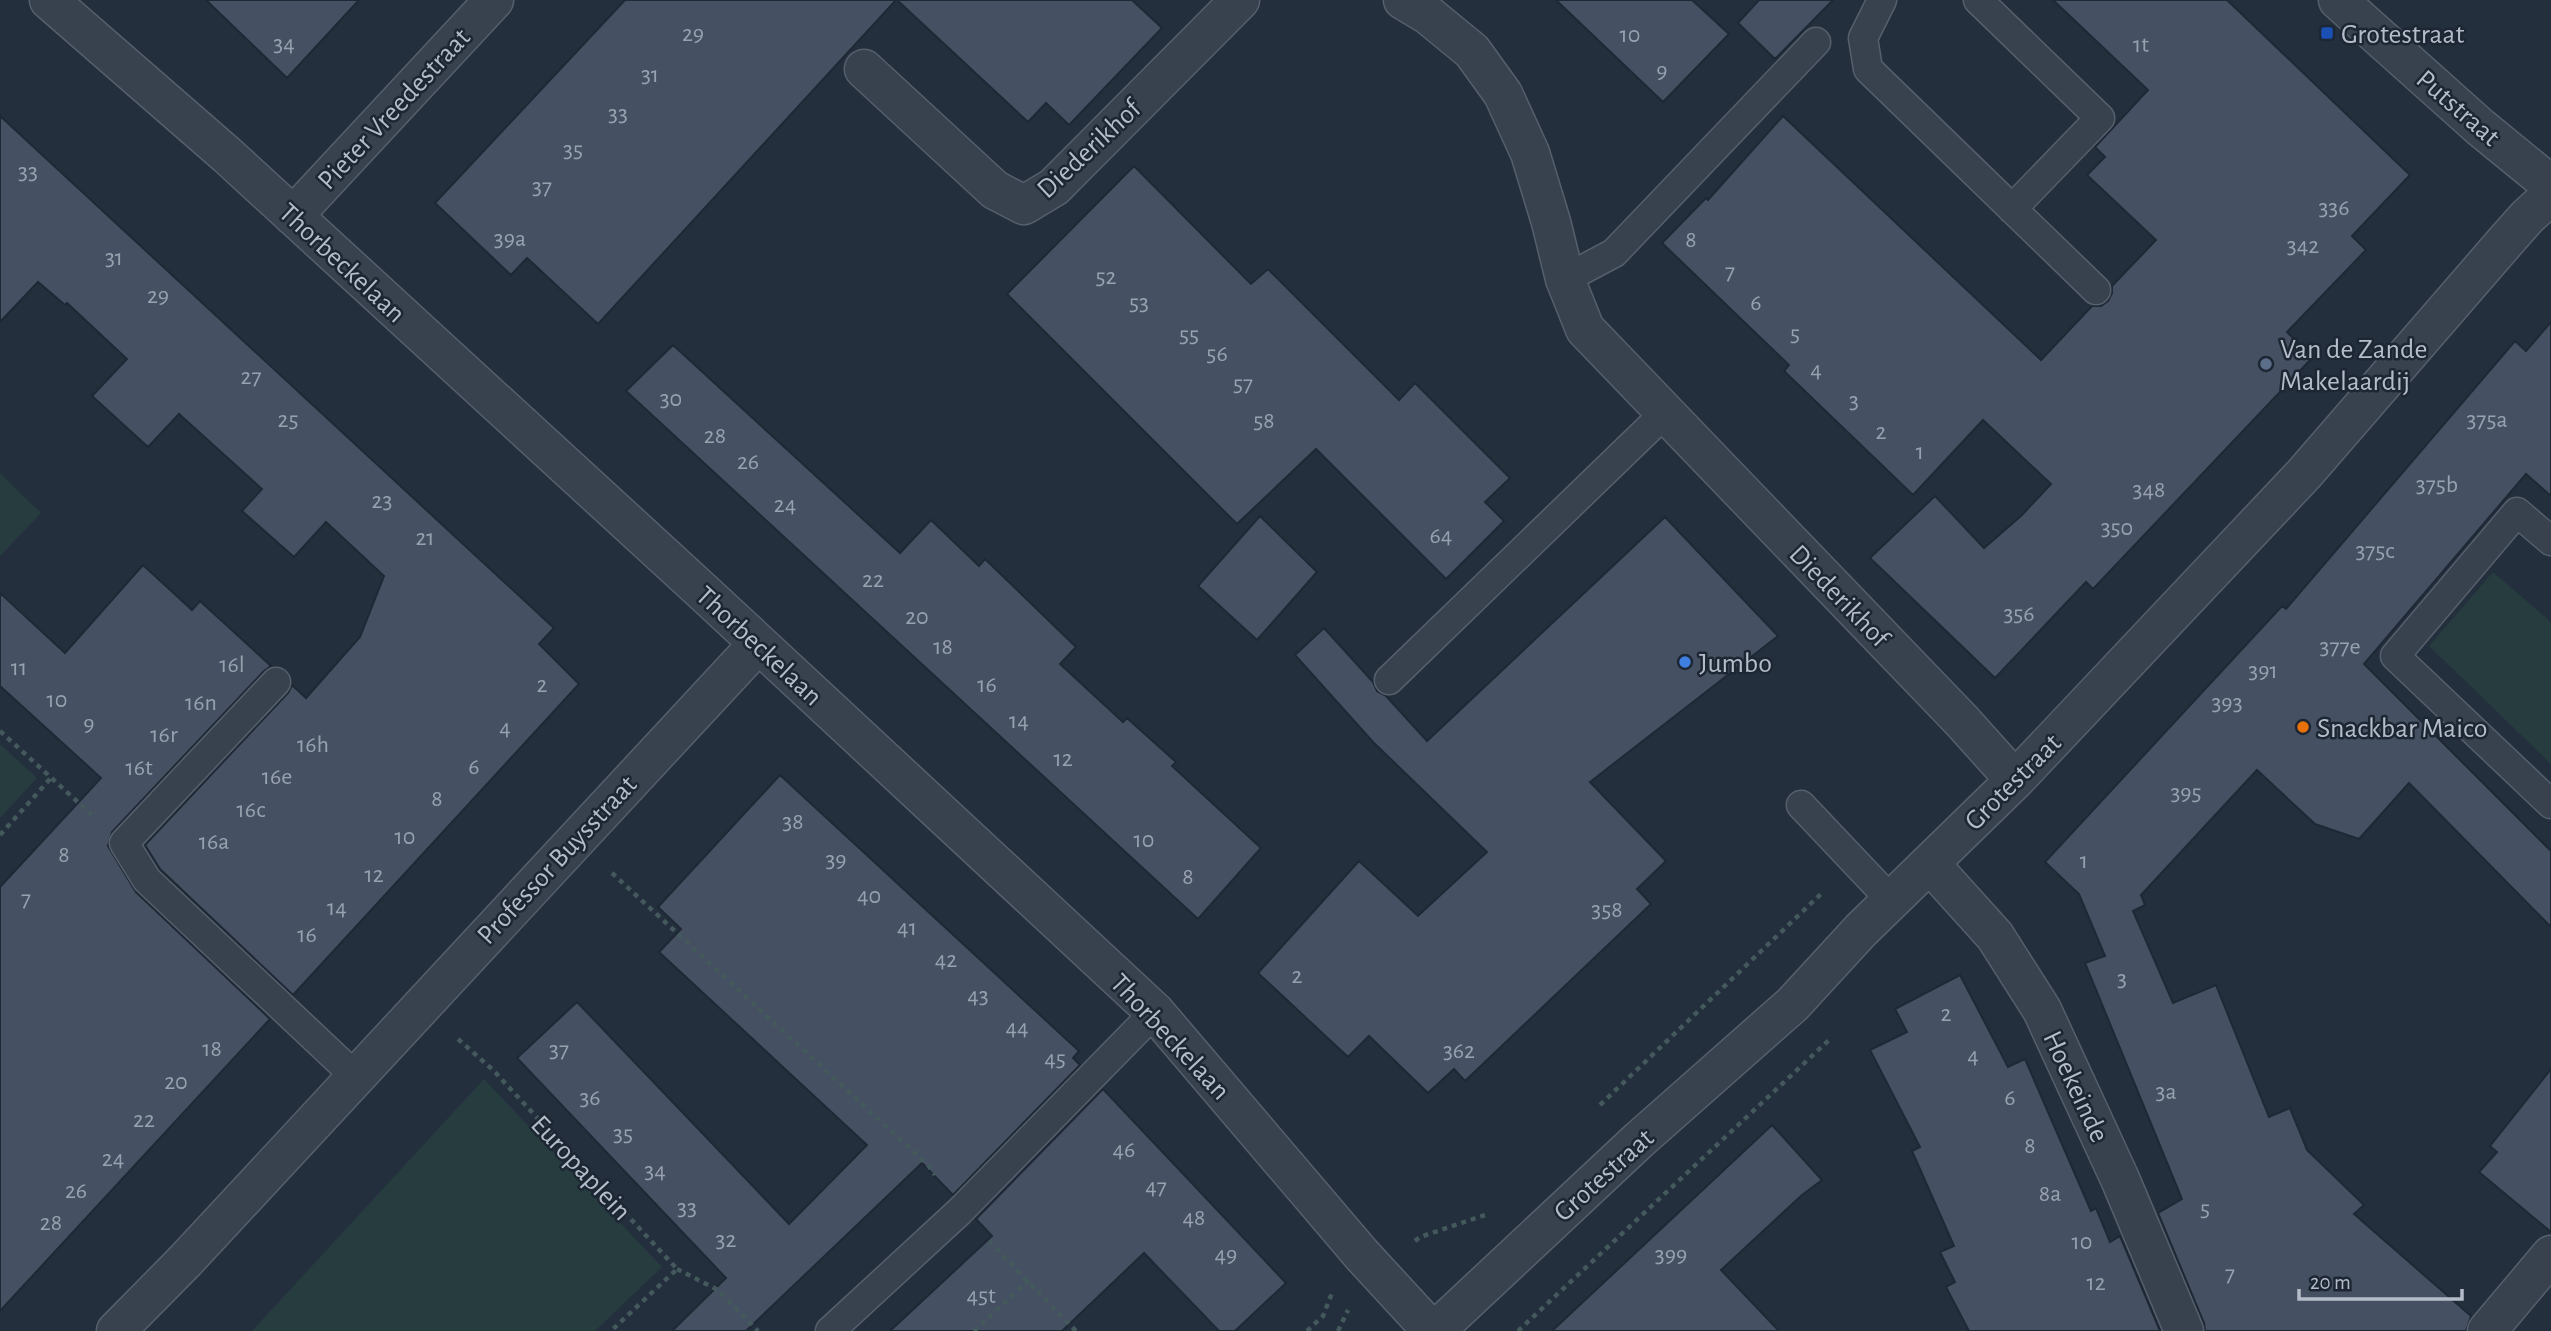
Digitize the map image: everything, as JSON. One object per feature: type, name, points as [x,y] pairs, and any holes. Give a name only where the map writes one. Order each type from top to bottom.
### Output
[{"type":"street","name":"Thorbeckelaan","points":[[49,0],[293,216],[1155,1012],[1380,1274],[1434,1331]]},
{"type":"street","name":"Pieter Vreedestraat","points":[[293,216],[494,0]]},
{"type":"street","name":"Diederikhof","points":[[864,69],[995,190],[1024,205],[1054,187],[1240,0]]},
{"type":"street","name":"Diederikhof","points":[[1403,0],[1428,15],[1472,51],[1503,94],[1530,153],[1565,279],[1585,329],[1962,721],[2015,780]]},
{"type":"street","name":"Putstraat","points":[[2338,0],[2480,127],[2551,185]]},
{"type":"street","name":"Grotestraat","points":[[1434,1331],[1639,1140],[1784,1014],[1891,900],[2015,780],[2304,474],[2519,225],[2551,195]]},
{"type":"street","name":"Professor Buysstraat","points":[[116,1331],[186,1260],[758,643]]},
{"type":"street","name":"Hoekeinde","points":[[1930,864],[1995,936],[2042,1010],[2120,1180],[2184,1331]]},
{"type":"street","points":[[2487,1331],[2551,1255]]},
{"type":"lane","points":[[1882,0],[1863,38],[1868,69],[2096,290]]},
{"type":"lane","points":[[1978,0],[2100,118],[2012,209]]},
{"type":"lane","points":[[1565,279],[1614,253],[1816,42]]},
{"type":"lane","points":[[1389,680],[1665,412]]},
{"type":"lane","points":[[2551,541],[2517,512],[2395,656],[2551,804]]},
{"type":"lane","points":[[276,682],[124,843],[146,880],[355,1076]]},
{"type":"lane","points":[[1801,805],[1891,900]]},
{"type":"lane","points":[[830,1331],[959,1212],[1155,1012]]},
{"type":"path","points":[[0,731],[50,779],[124,843]]},
{"type":"path","points":[[0,835],[50,779]]},
{"type":"path","points":[[575,839],[928,1165],[959,1212],[1029,1280],[1076,1331]]},
{"type":"path","name":"Grotestraat","points":[[1595,1111],[1855,863]]},
{"type":"path","name":"Europaplein","points":[[421,1005],[493,1070],[677,1269]]},
{"type":"path","points":[[1338,1331],[1354,1297],[1420,1237],[1487,1214]]},
{"type":"path","points":[[611,1331],[677,1269],[718,1290],[758,1331]]},
{"type":"path","points":[[975,1331],[1029,1280]]},
{"type":"green space","points":[[0,473],[41,513],[0,556]]},
{"type":"green space","points":[[2493,572],[2551,622],[2551,764],[2429,646]]},
{"type":"green space","points":[[0,744],[37,778],[0,818]]},
{"type":"green space","points":[[484,1079],[662,1267],[595,1331],[252,1331]]},
{"type":"building","points":[[206,0],[359,0],[287,78]]},
{"type":"building","points":[[625,0],[896,0],[598,324],[527,258],[511,275],[435,203]]},
{"type":"building","points":[[897,0],[1132,0],[1162,28],[1069,125],[1046,103],[1028,122]]},
{"type":"building","points":[[1556,0],[1692,0],[1729,34],[1663,102]]},
{"type":"building","points":[[1759,0],[1833,0],[1775,59],[1738,23]]},
{"type":"building","points":[[2053,0],[2227,0],[2410,175],[2352,236],[2366,250],[2287,332],[2313,357],[2093,589],[2086,582],[1995,678],[1870,558],[1935,496],[1984,548],[2021,516],[2051,484],[1983,420],[1913,495],[1784,371],[1789,365],[1662,243],[1706,198],[1708,200],[1783,116],[2041,360],[2092,306],[2101,306],[2108,301],[2112,286],[2156,240],[2087,175],[2105,157],[2095,147],[2148,90]]},
{"type":"building","points":[[0,116],[554,628],[539,644],[579,684],[293,995],[160,869],[145,845],[288,693],[292,685],[306,698],[360,637],[384,576],[326,522],[294,557],[242,511],[262,489],[179,414],[148,447],[92,396],[127,359],[67,303],[65,305],[38,282],[0,322]]},
{"type":"building","points":[[1134,166],[1251,284],[1268,269],[1399,400],[1415,383],[1510,478],[1485,502],[1504,521],[1446,579],[1316,449],[1237,524],[1007,294]]},
{"type":"building","points":[[2551,322],[2551,496],[2526,474],[2364,664],[2551,851],[2551,927],[2409,783],[2359,839],[2315,824],[2257,770],[2141,895],[2145,905],[2133,911],[2173,1003],[2216,985],[2269,1117],[2290,1108],[2307,1150],[2364,1205],[2354,1214],[2471,1316],[2466,1331],[2205,1331],[2158,1213],[2182,1199],[2085,963],[2105,956],[2079,894],[2045,862],[2282,606],[2286,609],[2515,341],[2526,351]]},
{"type":"building","points":[[673,345],[900,553],[931,520],[979,566],[985,559],[1076,647],[1060,664],[1123,722],[1127,718],[1176,762],[1172,766],[1261,848],[1198,919],[626,391]]},
{"type":"building","points":[[1260,516],[1317,572],[1257,640],[1198,586]]},
{"type":"building","points":[[1665,517],[1778,636],[1590,782],[1666,861],[1637,889],[1651,904],[1465,1081],[1454,1069],[1428,1093],[1369,1036],[1348,1057],[1258,973],[1359,861],[1418,916],[1487,852],[1373,742],[1295,655],[1324,628],[1373,682],[1377,691],[1386,696],[1427,741]]},
{"type":"building","points":[[143,565],[192,610],[200,601],[271,666],[112,832],[108,846],[136,892],[270,1019],[0,1311],[0,887],[101,778],[0,686],[0,593],[65,653]]},
{"type":"building","points":[[780,775],[1079,1051],[1073,1058],[1080,1065],[953,1195],[922,1163],[746,1331],[672,1331],[726,1278],[517,1058],[577,1002],[789,1224],[867,1145],[659,952],[681,929],[658,907]]},
{"type":"building","points":[[1960,975],[2008,1067],[2025,1059],[2091,1211],[2096,1208],[2110,1242],[2120,1236],[2160,1331],[1969,1331],[1946,1287],[1955,1282],[1940,1252],[1954,1246],[1912,1151],[1920,1147],[1870,1050],[1907,1032],[1895,1009]]},
{"type":"building","points":[[2551,1069],[2551,1232],[2479,1172],[2497,1152],[2490,1146]]},
{"type":"building","points":[[1103,1089],[1286,1283],[1235,1331],[1219,1331],[1144,1253],[1062,1331],[890,1331],[992,1236],[976,1219]]},
{"type":"building","points":[[1772,1125],[1822,1180],[1802,1195],[1721,1270],[1779,1331],[1552,1331]]},
{"type":"place","name":"Grotestraat","points":[[2327,33]]},
{"type":"place","name":"Van de Zande Makelaardij","points":[[2266,364]]},
{"type":"place","name":"Jumbo","points":[[1685,662]]},
{"type":"place","name":"Snackbar Maico","points":[[2303,727]]}]
